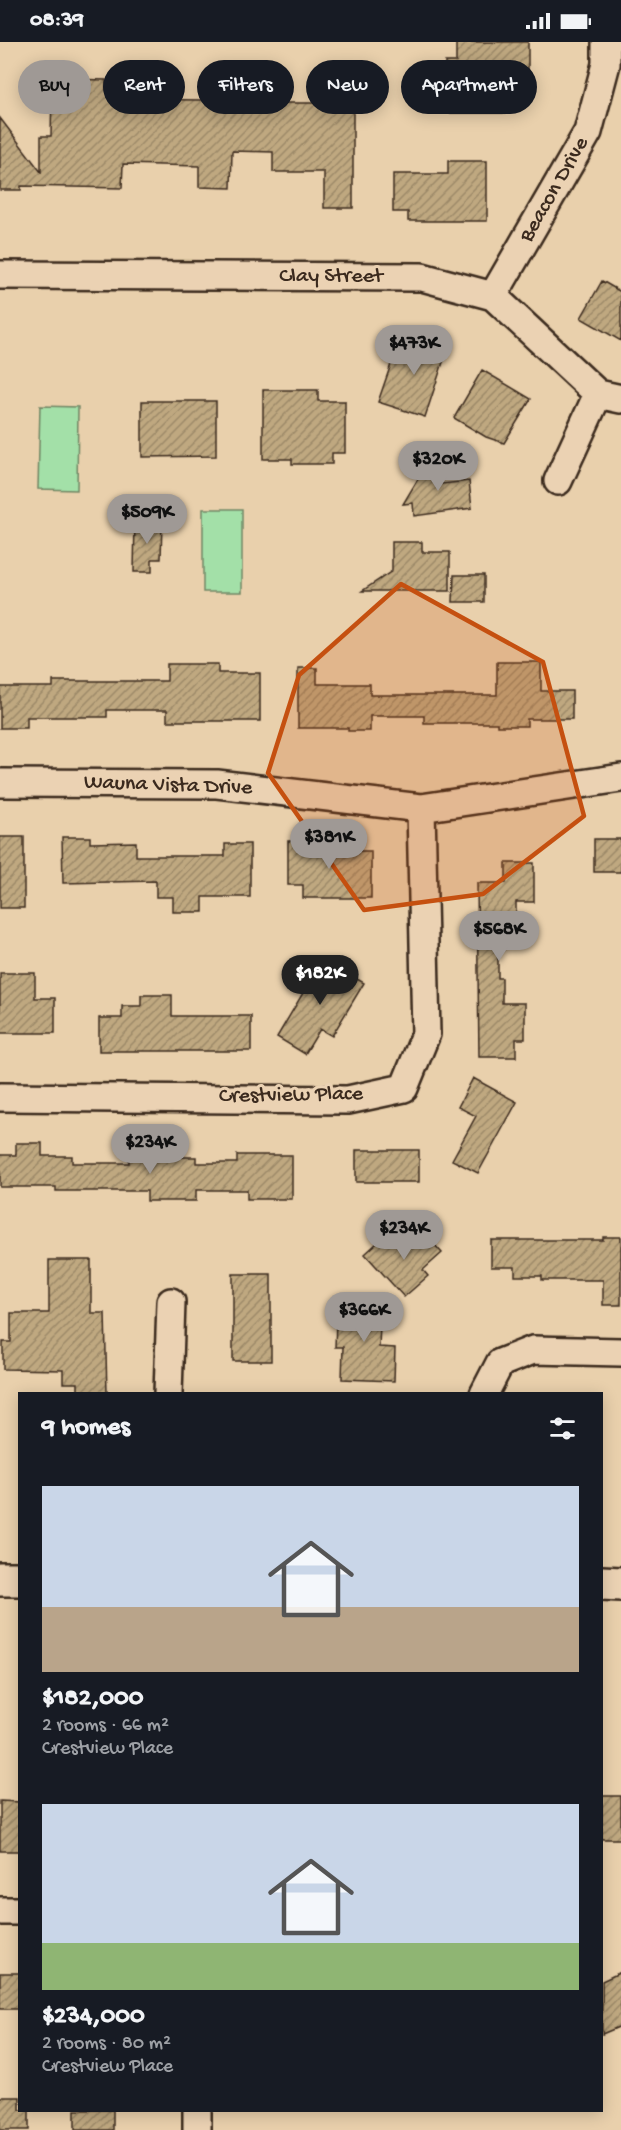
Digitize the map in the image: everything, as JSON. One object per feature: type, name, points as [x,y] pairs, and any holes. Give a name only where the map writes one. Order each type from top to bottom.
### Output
[{"type":"main road","points":[[0,1578],[18,1579]]},
{"type":"main road","points":[[603,1583],[621,1584]]},
{"type":"street","name":"Beacon Drive","points":[[493,296],[588,132],[606,64],[606,42]]},
{"type":"street","name":"Clay Street","points":[[0,275],[422,277],[493,296],[609,397]]},
{"type":"street","points":[[558,481],[609,397]]},
{"type":"street","name":"Wauna Vista Drive","points":[[0,783],[217,784],[421,807],[621,778]]},
{"type":"street","name":"Crestview Place","points":[[0,1097],[348,1100],[404,1088],[426,1034],[421,807]]},
{"type":"street","points":[[168,1392],[171,1302]]},
{"type":"street","points":[[485,1392],[500,1363],[533,1350],[621,1352]]},
{"type":"street","points":[[0,1911],[18,1911]]},
{"type":"street","points":[[196,2112],[197,2130]]},
{"type":"highlighted area","points":[[401,584],[543,662],[584,816],[483,894],[364,910],[268,773],[299,675]]},
{"type":"green space","points":[[40,406],[78,407],[77,490],[38,489]]},
{"type":"green space","points":[[203,509],[242,509],[242,592],[203,592]]},
{"type":"building","points":[[456,42],[528,42],[528,60],[456,60]]},
{"type":"building","points":[[91,80],[103,80],[103,114],[185,114],[185,100],[197,100],[197,114],[294,114],[294,103],[306,103],[306,114],[353,114],[353,208],[324,208],[324,172],[273,172],[273,152],[232,151],[231,188],[199,187],[199,166],[123,164],[122,188],[21,186],[21,190],[0,190],[0,118],[41,172],[41,136],[51,136],[51,114],[91,114]]},
{"type":"building","points":[[448,161],[487,161],[487,221],[408,221],[408,212],[393,212],[393,174],[448,174]]},
{"type":"building","points":[[602,281],[621,292],[621,341],[581,318]]},
{"type":"building","points":[[415,335],[448,347],[425,417],[378,402],[397,347],[409,351]]},
{"type":"building","points":[[482,370],[531,399],[504,443],[486,437],[454,418]]},
{"type":"building","points":[[263,390],[318,390],[318,401],[345,401],[345,453],[332,453],[332,464],[292,464],[292,459],[263,459]]},
{"type":"building","points":[[142,401],[216,401],[216,456],[142,457]]},
{"type":"building","points":[[437,447],[441,484],[469,481],[472,508],[414,516],[413,503],[403,504]]},
{"type":"building","points":[[135,521],[162,522],[161,559],[152,559],[152,572],[134,572]]},
{"type":"building","points":[[392,542],[422,542],[422,552],[450,552],[450,591],[362,591],[392,571]]},
{"type":"building","points":[[454,575],[484,575],[484,602],[453,602]]},
{"type":"building","points":[[497,662],[541,662],[541,691],[572,691],[572,719],[527,719],[527,726],[497,726],[497,723],[424,723],[424,716],[370,716],[370,731],[348,731],[348,728],[298,728],[298,668],[317,668],[317,684],[370,684],[370,695],[497,695]]},
{"type":"building","points":[[167,664],[218,664],[218,673],[260,673],[260,721],[167,721],[167,710],[107,710],[107,717],[27,717],[27,728],[0,728],[0,687],[53,687],[53,681],[167,681]]},
{"type":"building","points":[[0,837],[24,837],[24,908],[0,908]]},
{"type":"building","points":[[62,837],[90,837],[90,843],[136,842],[136,856],[225,856],[225,844],[250,844],[250,897],[203,897],[203,912],[173,912],[173,897],[156,897],[156,881],[63,883]]},
{"type":"building","points":[[594,839],[621,839],[621,872],[594,872]]},
{"type":"building","points":[[288,841],[340,841],[340,851],[371,851],[371,898],[303,898],[303,885],[288,885]]},
{"type":"building","points":[[506,863],[534,863],[534,902],[516,902],[516,919],[498,919],[498,978],[502,978],[502,1003],[525,1003],[525,1039],[516,1039],[516,1057],[479,1057],[477,883],[506,883]]},
{"type":"building","points":[[323,959],[364,983],[332,1036],[320,1029],[305,1054],[277,1037]]},
{"type":"building","points":[[0,973],[35,973],[35,998],[55,998],[55,1033],[0,1033]]},
{"type":"building","points":[[141,995],[172,995],[172,1016],[251,1016],[251,1051],[99,1051],[99,1018],[122,1018],[122,1006],[141,1006]]},
{"type":"building","points":[[473,1078],[517,1102],[478,1173],[452,1160],[476,1116],[458,1107]]},
{"type":"building","points":[[16,1143],[42,1143],[42,1156],[72,1156],[72,1163],[129,1163],[129,1157],[196,1157],[196,1163],[237,1163],[237,1155],[292,1155],[292,1199],[247,1199],[247,1190],[196,1190],[196,1201],[147,1201],[147,1191],[56,1191],[56,1187],[0,1187],[0,1155],[16,1155]]},
{"type":"building","points":[[356,1150],[419,1150],[419,1182],[356,1182]]},
{"type":"building","points":[[389,1232],[405,1249],[423,1232],[442,1253],[423,1270],[428,1276],[404,1297],[365,1254]]},
{"type":"building","points":[[603,1237],[621,1237],[621,1305],[603,1305],[603,1280],[542,1280],[542,1276],[515,1276],[515,1267],[491,1267],[491,1240],[603,1240]]},
{"type":"building","points":[[49,1260],[91,1260],[91,1313],[105,1313],[107,1392],[78,1392],[78,1383],[63,1383],[63,1370],[3,1369],[3,1342],[11,1342],[11,1313],[49,1313]]},
{"type":"building","points":[[233,1274],[271,1274],[271,1361],[233,1361]]},
{"type":"building","points":[[345,1300],[381,1302],[379,1347],[395,1348],[394,1381],[342,1379],[343,1347],[335,1347],[336,1321],[344,1321]]},
{"type":"building","points":[[603,1796],[621,1796],[621,1839],[603,1839]]},
{"type":"building","points":[[0,1801],[18,1802],[18,1851],[0,1851]]},
{"type":"building","points":[[621,1972],[621,2026],[603,2034],[603,1981]]},
{"type":"building","points":[[0,1973],[18,1973],[18,2009],[0,2009]]},
{"type":"building","points":[[0,2097],[18,2097],[18,2112],[29,2112],[29,2130],[0,2130]]},
{"type":"building","points":[[75,2112],[113,2112],[113,2130],[75,2130]]}]
